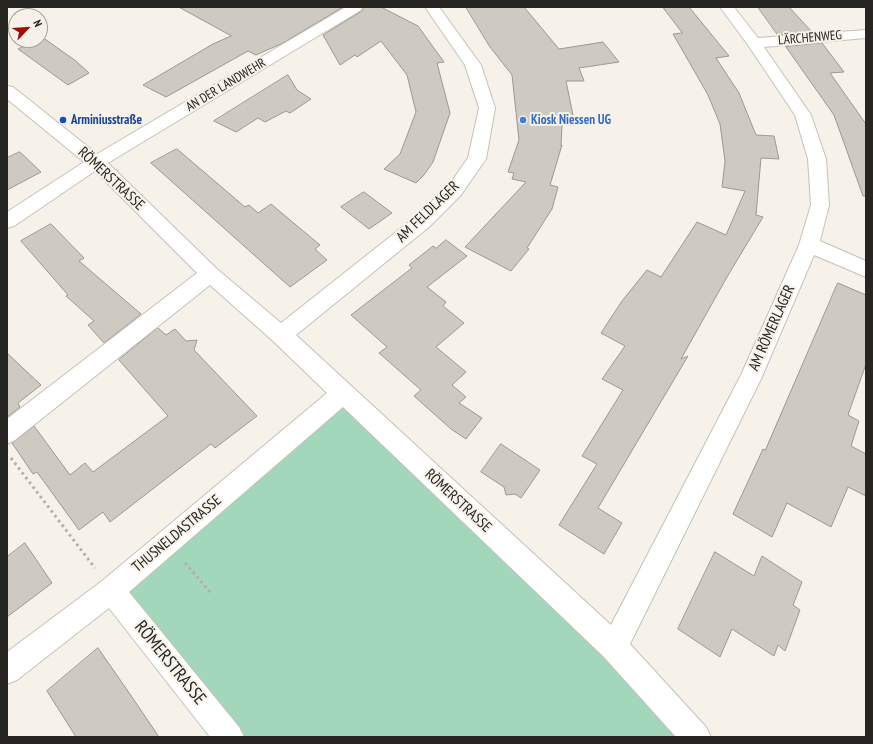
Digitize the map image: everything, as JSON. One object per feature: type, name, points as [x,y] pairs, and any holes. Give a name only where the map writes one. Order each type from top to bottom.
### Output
[{"type":"street","name":"AN DER LANDWEHR","points":[[96,162],[356,7]]},
{"type":"street","name":"AM FELDLAGER","points":[[281,335],[422,222],[455,190],[477,159],[486,108],[473,65],[432,7]]},
{"type":"street","name":"AM RÖMERLAGER","points":[[614,647],[750,378],[809,245],[820,205],[817,159],[803,115],[754,43],[727,7]]},
{"type":"street","name":"LÄRCHENWEG","points":[[754,43],[866,34]]},
{"type":"street","name":"RÖMERSTRASSE","points":[[7,91],[96,162],[210,274],[281,335],[614,647],[696,737]]},
{"type":"street","points":[[7,222],[96,162]]},
{"type":"street","points":[[809,245],[866,269]]},
{"type":"street","points":[[7,433],[210,274]]},
{"type":"street","name":"THUSNELDASTRASSE","points":[[7,670],[111,590],[343,393]]},
{"type":"street","name":"RÖMERSTRASSE","points":[[111,590],[229,737]]},
{"type":"path","points":[[7,452],[111,590]]},
{"type":"path","points":[[168,543],[212,594]]},
{"type":"green space","points":[[343,393],[696,737],[229,737],[111,590]]},
{"type":"building","points":[[179,7],[343,7],[283,43],[256,55],[248,51],[166,97],[143,85],[213,44],[231,36]]},
{"type":"building","points":[[364,7],[381,7],[418,26],[444,62],[437,63],[450,113],[433,162],[416,183],[384,169],[400,154],[416,112],[407,75],[381,41],[357,57],[355,55],[340,65],[323,35],[362,11]]},
{"type":"building","points":[[466,7],[524,7],[559,49],[603,42],[619,62],[579,68],[584,81],[566,81],[575,125],[562,125],[561,146],[562,145],[550,185],[558,187],[552,209],[527,248],[529,249],[511,271],[465,247],[526,182],[512,179],[514,173],[508,172],[519,140],[512,75],[490,47]]},
{"type":"building","points":[[663,7],[689,7],[729,56],[716,58],[739,93],[756,135],[774,136],[779,159],[761,158],[756,215],[763,217],[681,359],[688,356],[598,508],[622,523],[604,554],[559,525],[597,464],[582,456],[623,390],[602,379],[625,346],[601,333],[622,301],[647,270],[661,277],[697,222],[726,235],[745,191],[722,187],[725,161],[720,124],[708,95],[673,34],[682,33]]},
{"type":"building","points":[[758,7],[789,7],[812,32],[778,35]]},
{"type":"building","points":[[48,41],[76,61],[89,73],[68,85],[18,49],[48,48]]},
{"type":"building","points":[[822,43],[844,72],[830,73],[866,124],[866,196],[863,196],[834,115],[786,47]]},
{"type":"building","points":[[288,75],[297,90],[311,99],[290,113],[286,111],[265,122],[258,118],[236,132],[214,121]]},
{"type":"building","points":[[177,149],[245,207],[249,205],[258,213],[271,204],[320,245],[315,249],[327,260],[290,287],[151,163]]},
{"type":"building","points":[[20,152],[41,172],[7,190],[7,158]]},
{"type":"building","points":[[364,192],[392,213],[369,229],[341,207]]},
{"type":"building","points":[[51,224],[84,258],[79,261],[141,314],[104,343],[88,325],[94,321],[66,296],[68,295],[21,241]]},
{"type":"building","points":[[446,240],[467,256],[427,287],[446,302],[443,306],[464,323],[436,347],[466,372],[452,385],[466,397],[459,403],[482,418],[466,439],[451,429],[414,396],[421,390],[379,353],[387,347],[351,315],[412,268],[409,265],[433,246],[436,248]]},
{"type":"building","points":[[838,283],[866,295],[866,364],[848,415],[859,421],[851,446],[866,454],[866,496],[848,487],[831,527],[787,503],[772,537],[733,514],[763,449],[765,450]]},
{"type":"building","points":[[158,328],[166,335],[175,329],[186,341],[197,340],[194,350],[257,416],[215,448],[211,444],[110,522],[103,512],[79,530],[37,472],[33,474],[12,443],[34,426],[70,475],[85,463],[93,472],[168,416],[119,360]]},
{"type":"building","points":[[7,353],[41,385],[18,403],[20,407],[7,417]]},
{"type":"building","points":[[501,444],[540,470],[521,498],[515,494],[506,495],[504,487],[481,472]]},
{"type":"building","points":[[25,543],[52,583],[7,617],[7,557]]},
{"type":"building","points":[[715,552],[754,576],[762,556],[802,582],[793,605],[800,610],[785,651],[778,645],[774,656],[732,629],[720,657],[678,629]]},
{"type":"building","points":[[98,648],[159,737],[76,737],[47,691]]},
{"type":"place","name":"Arminiusstraße","points":[[63,120]]},
{"type":"place","name":"Kiosk Niessen UG","points":[[523,120]]}]
